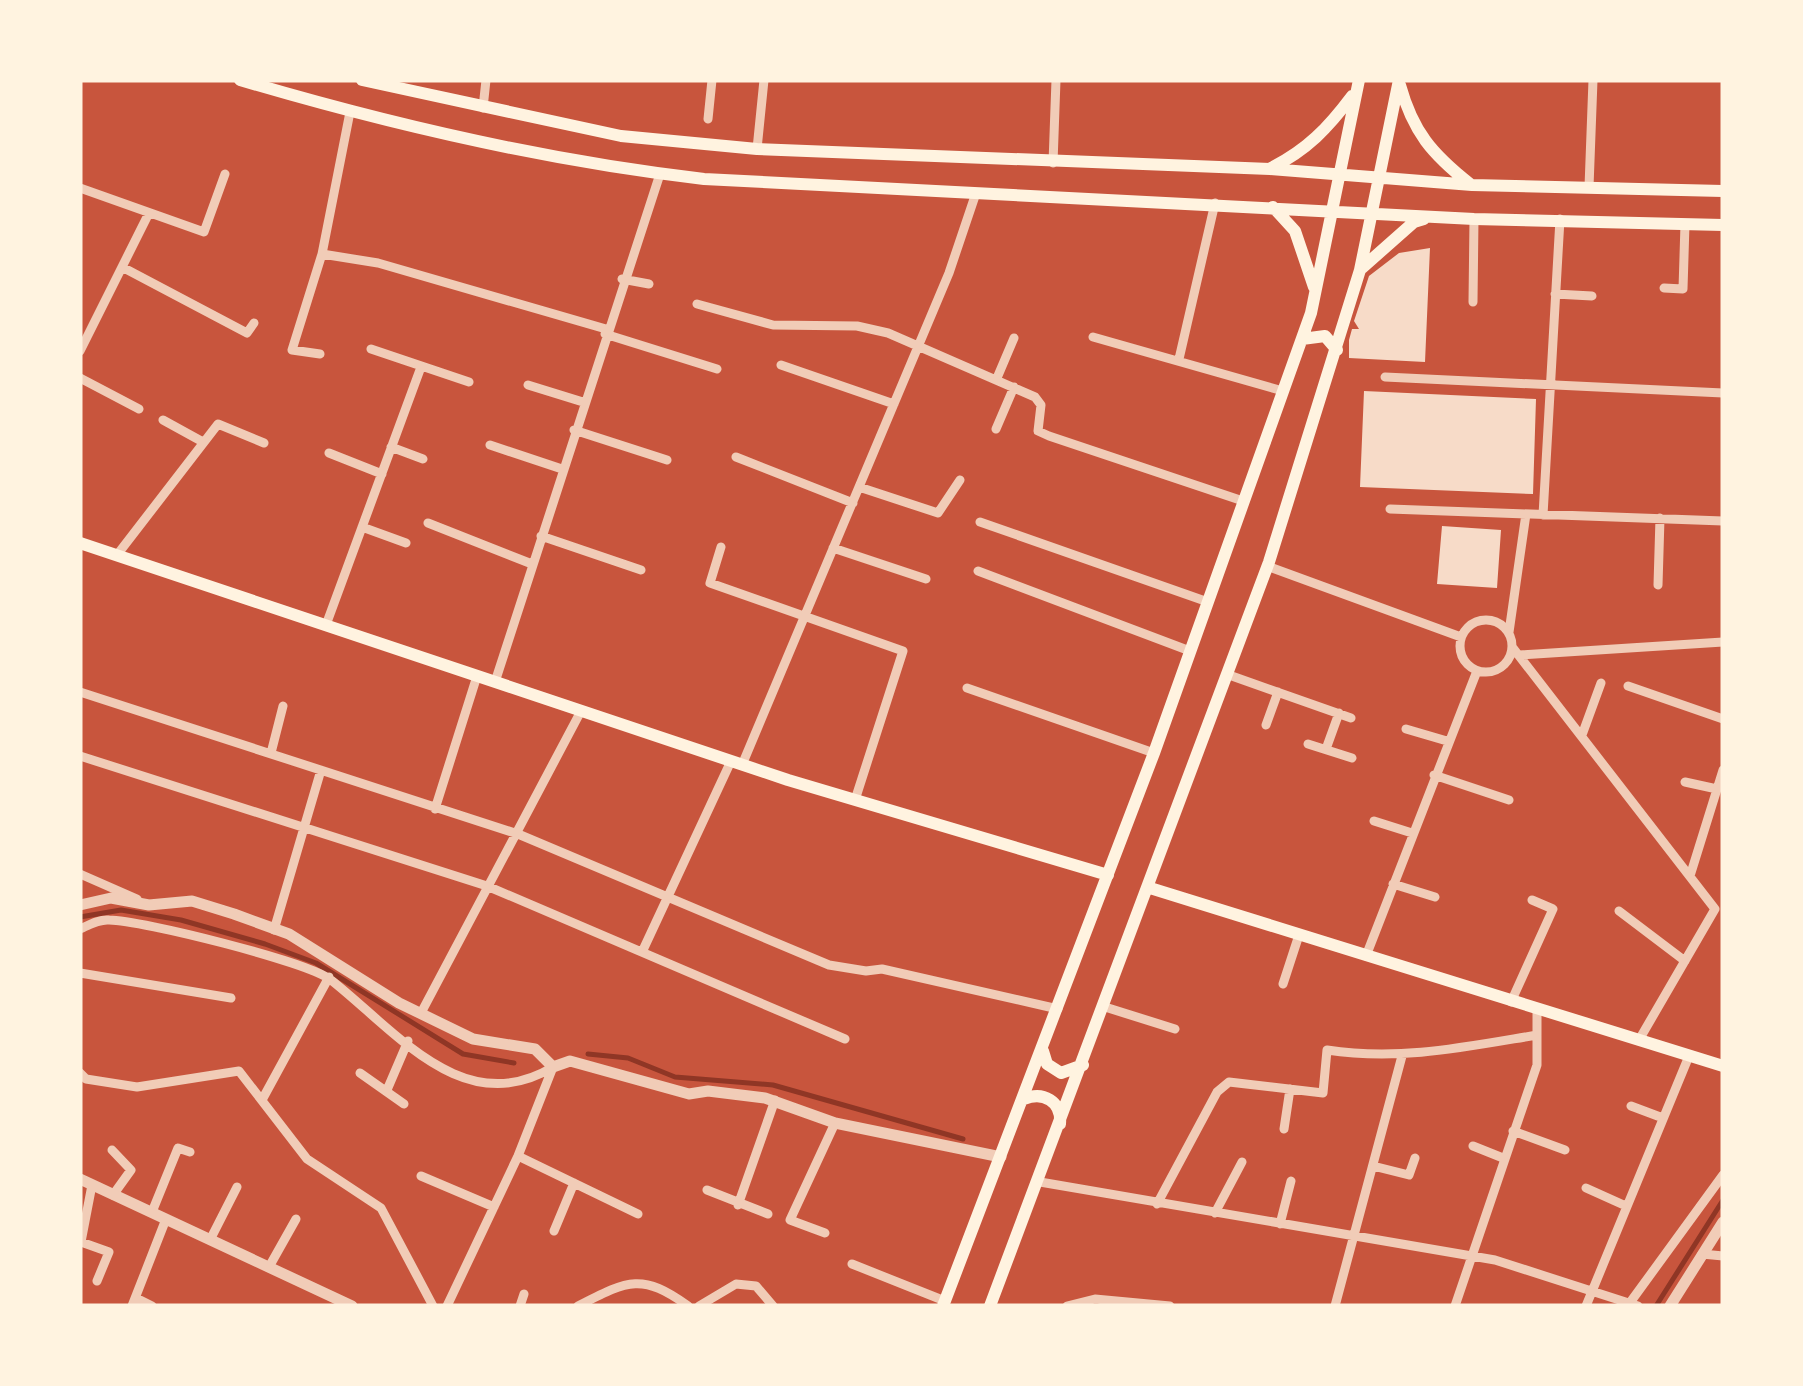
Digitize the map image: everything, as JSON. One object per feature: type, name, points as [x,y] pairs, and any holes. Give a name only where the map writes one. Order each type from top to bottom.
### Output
[{"type":"main road","points":[[240,80],[350,112],[616,169],[660,174],[1430,217],[1723,225]]},
{"type":"main road","points":[[362,80],[621,136],[756,148],[1270,169],[1338,178],[1472,185],[1723,191]]},
{"type":"main road","points":[[990,1306],[1040,1182],[1267,566],[1360,270],[1399,80]]},
{"type":"main road","points":[[1399,80],[1410,122],[1426,148],[1472,185]]},
{"type":"main road","points":[[1270,169],[1300,153],[1324,133],[1358,85]]},
{"type":"main road","points":[[944,1304],[1154,753],[1302,339],[1316,293],[1358,85]]},
{"type":"main road","points":[[1273,206],[1299,238],[1316,293]]},
{"type":"main road","points":[[1360,270],[1414,222],[1430,217]]},
{"type":"main road","points":[[1302,339],[1325,336],[1337,350]]},
{"type":"main road","points":[[80,543],[737,763],[1108,875]]},
{"type":"main road","points":[[1150,888],[1723,1066]]},
{"type":"main road","points":[[1043,1048],[1047,1064],[1060,1073],[1082,1064]]},
{"type":"main road","points":[[1024,1099],[1033,1096],[1052,1100],[1061,1116],[1060,1126]]},
{"type":"street","points":[[483,108],[486,80]]},
{"type":"street","points":[[708,119],[712,80]]},
{"type":"street","points":[[756,148],[764,80]]},
{"type":"street","points":[[1054,163],[1056,80]]},
{"type":"street","points":[[1589,187],[1593,80]]},
{"type":"street","points":[[320,354],[292,350],[322,254],[350,112]]},
{"type":"street","points":[[80,188],[204,232],[225,174]]},
{"type":"street","points":[[495,682],[622,279],[660,174]]},
{"type":"street","points":[[643,950],[804,618],[918,347],[976,193]]},
{"type":"street","points":[[1179,359],[1215,203]]},
{"type":"street","points":[[80,351],[149,213]]},
{"type":"street","points":[[1473,302],[1474,219]]},
{"type":"street","points":[[1544,514],[1560,220]]},
{"type":"street","points":[[1664,288],[1683,289],[1685,224]]},
{"type":"street","points":[[322,254],[395,267],[717,369]]},
{"type":"street","points":[[122,267],[246,334],[254,323]]},
{"type":"street","points":[[622,279],[648,284]]},
{"type":"street","points":[[1555,294],[1592,296]]},
{"type":"street","points":[[697,304],[773,325],[857,326],[918,347],[1035,397],[1040,405],[1038,431],[1243,501]]},
{"type":"street","points":[[80,316],[94,322]]},
{"type":"street","points":[[1093,337],[1282,392]]},
{"type":"street","points":[[997,378],[1014,338]]},
{"type":"street","points":[[371,349],[469,382]]},
{"type":"street","points":[[781,365],[894,404]]},
{"type":"street","points":[[326,625],[421,367]]},
{"type":"street","points":[[1385,377],[1723,393]]},
{"type":"street","points":[[80,378],[139,409]]},
{"type":"street","points":[[528,385],[583,402]]},
{"type":"street","points":[[996,429],[1014,387]]},
{"type":"street","points":[[164,420],[203,442]]},
{"type":"street","points":[[116,555],[218,424],[264,444]]},
{"type":"street","points":[[574,430],[666,460]]},
{"type":"street","points":[[490,444],[562,469]]},
{"type":"street","points":[[392,447],[423,459]]},
{"type":"street","points":[[329,453],[382,474]]},
{"type":"street","points":[[736,456],[852,504]]},
{"type":"street","points":[[860,488],[938,514],[960,480]]},
{"type":"street","points":[[1390,509],[1723,521]]},
{"type":"street","points":[[1526,514],[1509,632],[1516,652],[1719,910],[1639,1040]]},
{"type":"street","points":[[1658,585],[1660,518]]},
{"type":"street","points":[[980,522],[1208,602]]},
{"type":"street","points":[[428,523],[532,564]]},
{"type":"street","points":[[362,527],[406,544]]},
{"type":"street","points":[[541,536],[641,570]]},
{"type":"street","points":[[721,547],[710,582],[903,651],[855,800]]},
{"type":"street","points":[[833,548],[926,579]]},
{"type":"street","points":[[1267,566],[1462,637]]},
{"type":"street","points":[[978,570],[1190,651]]},
{"type":"street","points":[[1509,632],[1488,620],[1472,624],[1462,637],[1464,661],[1477,670],[1500,668],[1516,652],[1723,642]]},
{"type":"street","points":[[1366,956],[1477,670]]},
{"type":"street","points":[[1229,675],[1352,718]]},
{"type":"street","points":[[434,808],[477,676]]},
{"type":"street","points":[[1582,735],[1601,682]]},
{"type":"street","points":[[1628,686],[1723,719]]},
{"type":"street","points":[[967,688],[1154,753]]},
{"type":"street","points":[[80,692],[518,834],[829,965],[866,971],[882,969],[1059,1009]]},
{"type":"street","points":[[1266,724],[1278,692]]},
{"type":"street","points":[[270,753],[283,706]]},
{"type":"street","points":[[421,1013],[581,710]]},
{"type":"street","points":[[1326,749],[1339,714]]},
{"type":"street","points":[[1406,729],[1447,740]]},
{"type":"street","points":[[1308,744],[1352,758]]},
{"type":"street","points":[[80,756],[488,886],[845,1039]]},
{"type":"street","points":[[274,930],[321,770]]},
{"type":"street","points":[[1690,876],[1723,770]]},
{"type":"street","points":[[1434,775],[1509,800]]},
{"type":"street","points":[[1685,782],[1717,789]]},
{"type":"street","points":[[1709,812],[1723,816]]},
{"type":"street","points":[[1374,821],[1412,833]]},
{"type":"street","points":[[80,874],[149,905]]},
{"type":"street","points":[[1393,884],[1435,897]]},
{"type":"street","points":[[80,905],[111,898],[149,905],[192,901],[288,934],[421,1013],[473,1039],[535,1049],[553,1067]]},
{"type":"street","points":[[1510,1002],[1553,909],[1532,900]]},
{"type":"street","points":[[1619,910],[1685,961]]},
{"type":"street","points":[[80,928],[104,919],[156,924],[328,977],[363,1012],[408,1041],[448,1074],[496,1086],[529,1082],[570,1060],[689,1094],[708,1090],[775,1100],[835,1123],[1001,1157]]},
{"type":"street","points":[[1283,984],[1299,935]]},
{"type":"street","points":[[80,973],[231,998]]},
{"type":"street","points":[[262,1100],[328,977]]},
{"type":"street","points":[[1105,1006],[1175,1029]]},
{"type":"street","points":[[1456,1306],[1537,1064],[1537,1011]]},
{"type":"street","points":[[1157,1204],[1217,1092],[1229,1082],[1323,1094],[1327,1050],[1377,1058],[1537,1034]]},
{"type":"street","points":[[387,1090],[408,1041]]},
{"type":"street","points":[[1335,1306],[1402,1056]]},
{"type":"street","points":[[1586,1306],[1689,1056]]},
{"type":"street","points":[[446,1306],[518,1156],[553,1067]]},
{"type":"street","points":[[80,1073],[86,1079],[137,1087],[240,1071],[307,1160],[381,1208],[408,1250],[433,1306]]},
{"type":"street","points":[[360,1073],[404,1104]]},
{"type":"street","points":[[1284,1129],[1290,1090]]},
{"type":"street","points":[[738,1205],[775,1100]]},
{"type":"street","points":[[1632,1106],[1663,1118]]},
{"type":"street","points":[[825,1232],[790,1220],[835,1123]]},
{"type":"street","points":[[1512,1131],[1565,1150]]},
{"type":"street","points":[[1472,1146],[1504,1158]]},
{"type":"street","points":[[152,1212],[178,1148],[190,1152]]},
{"type":"street","points":[[112,1150],[131,1170],[113,1195]]},
{"type":"street","points":[[518,1156],[638,1214]]},
{"type":"street","points":[[1374,1166],[1410,1175],[1414,1158]]},
{"type":"street","points":[[1216,1213],[1242,1162]]},
{"type":"street","points":[[1040,1182],[1470,1256],[1632,1304],[1723,1175]]},
{"type":"street","points":[[421,1176],[494,1207]]},
{"type":"street","points":[[1280,1224],[1291,1181]]},
{"type":"street","points":[[97,1281],[109,1252],[81,1242],[86,1182],[350,1306]]},
{"type":"street","points":[[554,1231],[574,1183]]},
{"type":"street","points":[[210,1240],[237,1187]]},
{"type":"street","points":[[1586,1188],[1626,1206]]},
{"type":"street","points":[[707,1190],[768,1214]]},
{"type":"street","points":[[269,1267],[296,1218]]},
{"type":"street","points":[[152,1306],[134,1302],[166,1220]]},
{"type":"street","points":[[1670,1306],[1723,1222]]},
{"type":"street","points":[[1702,1254],[1723,1256]]},
{"type":"street","points":[[852,1264],[944,1304]]},
{"type":"street","points":[[578,1306],[624,1282],[659,1285],[688,1306]]},
{"type":"street","points":[[699,1306],[736,1284],[756,1286],[773,1306]]},
{"type":"street","points":[[520,1306],[524,1294]]},
{"type":"street","points":[[1067,1306],[1117,1299],[1170,1306]]},
{"type":"building","points":[[1430,248],[1425,362],[1349,358],[1349,340],[1352,329],[1359,329],[1354,321],[1369,276],[1399,253]]},
{"type":"building","points":[[1364,391],[1536,399],[1533,494],[1360,487]]},
{"type":"building","points":[[1442,526],[1501,530],[1497,588],[1437,584]]},
{"type":"waterway","points":[[80,917],[121,910],[181,920],[265,944],[316,963],[463,1054],[514,1063]]},
{"type":"waterway","points":[[588,1054],[628,1058],[675,1077],[773,1085],[963,1139]]},
{"type":"waterway","points":[[1656,1306],[1723,1200]]}]
